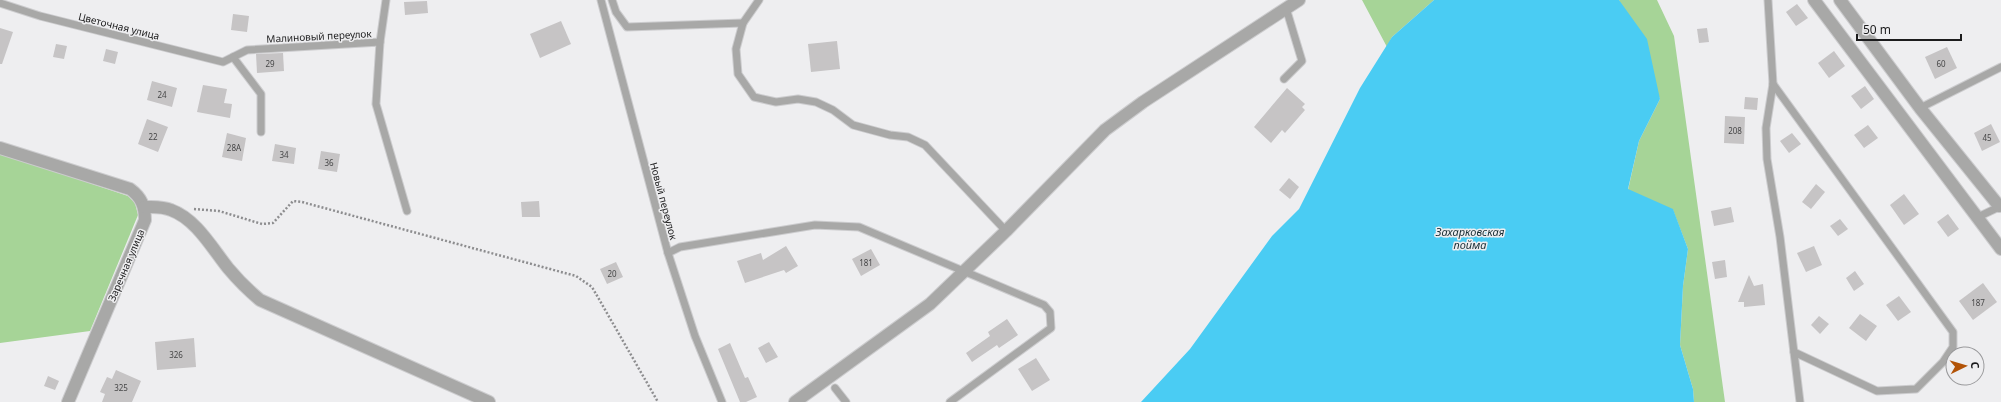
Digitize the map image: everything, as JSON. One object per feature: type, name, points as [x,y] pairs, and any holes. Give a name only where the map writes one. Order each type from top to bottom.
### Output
[{"type":"street","points":[[795,402],[930,304],[1006,231],[1105,130],[1149,98],[1298,0]]},
{"type":"street","points":[[1814,0],[2001,249]]},
{"type":"street","points":[[1840,0],[1920,108],[2000,206]]},
{"type":"street","points":[[0,148],[130,189],[137,194],[144,207],[161,207],[172,210],[184,216],[198,230],[244,287],[260,300],[489,402]]},
{"type":"street","name":"Заречная улица","points":[[68,402],[145,220],[144,207]]},
{"type":"lane","points":[[380,42],[386,0]]},
{"type":"lane","name":"Новый переулок","points":[[601,0],[668,253],[695,336],[722,402]]},
{"type":"lane","points":[[612,0],[616,12],[627,27],[743,23]]},
{"type":"lane","points":[[759,0],[743,23],[736,49],[738,74],[754,97],[776,102],[798,99],[816,102],[833,110],[853,125],[890,135],[908,137],[925,145],[1006,231]]},
{"type":"lane","points":[[1768,0],[1773,84],[1766,128],[1767,160],[1780,237],[1800,402]]},
{"type":"lane","name":"Цветочная улица","points":[[0,3],[40,16],[223,62],[233,57]]},
{"type":"lane","points":[[1284,79],[1302,61],[1286,8]]},
{"type":"lane","name":"Малиновый переулок","points":[[233,57],[248,50],[380,42],[376,104],[407,211]]},
{"type":"lane","points":[[233,57],[261,94],[261,132]]},
{"type":"lane","points":[[1920,108],[2001,67]]},
{"type":"lane","points":[[1773,84],[1953,332],[1953,347],[1943,362],[1916,389],[1911,390],[1877,391],[1794,352]]},
{"type":"lane","points":[[1978,217],[2000,206]]},
{"type":"lane","points":[[668,253],[680,247],[815,225],[860,227],[1044,305],[1050,312],[1052,320],[1051,328],[950,402]]},
{"type":"lane","points":[[835,388],[846,402]]},
{"type":"path","points":[[172,210],[185,208],[218,211],[262,224],[273,223],[292,201],[302,202],[576,276],[592,287],[658,402]]},
{"type":"green space","points":[[1362,0],[1434,0],[1392,37],[1387,47]]},
{"type":"green space","points":[[1619,0],[1657,0],[1674,36],[1725,402],[1694,402],[1693,389],[1680,345],[1683,286],[1688,249],[1673,210],[1628,190],[1639,141],[1660,99]]},
{"type":"green space","points":[[0,153],[128,196],[135,203],[138,215],[90,331],[0,343]]},
{"type":"water","name":"Захарковская пойма","points":[[1434,0],[1619,0],[1647,39],[1660,99],[1639,141],[1628,189],[1673,209],[1688,249],[1683,286],[1680,345],[1693,389],[1694,402],[1141,402],[1190,349],[1272,236],[1299,209],[1360,88],[1392,37]]},
{"type":"building","points":[[427,1],[428,13],[405,15],[404,2]]},
{"type":"building","points":[[1797,4],[1808,18],[1796,26],[1786,12]]},
{"type":"building","points":[[233,14],[249,16],[247,32],[231,30]]},
{"type":"building","points":[[561,21],[571,44],[540,58],[530,34]]},
{"type":"building","points":[[0,28],[13,32],[2,64],[0,64]]},
{"type":"building","points":[[1707,28],[1709,42],[1699,43],[1697,29]]},
{"type":"building","points":[[837,41],[840,69],[811,72],[808,44]]},
{"type":"building","points":[[56,44],[67,46],[64,59],[53,57]]},
{"type":"building","points":[[1947,47],[1957,68],[1935,79],[1925,57]]},
{"type":"building","points":[[106,49],[118,52],[115,64],[103,61]]},
{"type":"building","points":[[1834,51],[1845,66],[1829,78],[1818,63]]},
{"type":"building","points":[[283,53],[284,71],[257,73],[256,54]]},
{"type":"building","points":[[152,81],[177,88],[172,107],[147,100]]},
{"type":"building","points":[[203,85],[227,89],[224,103],[232,104],[230,118],[197,112]]},
{"type":"building","points":[[1865,86],[1874,99],[1861,109],[1851,96]]},
{"type":"building","points":[[1287,88],[1305,104],[1302,107],[1305,110],[1285,133],[1282,130],[1271,143],[1254,127]]},
{"type":"building","points":[[1745,97],[1758,98],[1757,110],[1744,109]]},
{"type":"building","points":[[1725,116],[1745,117],[1744,144],[1724,143]]},
{"type":"building","points":[[147,119],[168,127],[158,152],[138,144]]},
{"type":"building","points":[[1991,124],[2000,142],[1982,151],[1974,133]]},
{"type":"building","points":[[1868,125],[1878,138],[1864,148],[1854,135]]},
{"type":"building","points":[[227,133],[246,138],[242,161],[222,157]]},
{"type":"building","points":[[1792,133],[1801,144],[1789,153],[1780,141]]},
{"type":"building","points":[[275,144],[296,148],[294,164],[272,161]]},
{"type":"building","points":[[321,151],[340,154],[337,172],[318,169]]},
{"type":"building","points":[[1289,178],[1299,187],[1290,199],[1279,190]]},
{"type":"building","points":[[1816,184],[1825,192],[1811,209],[1802,202]]},
{"type":"building","points":[[1904,194],[1919,214],[1904,225],[1890,205]]},
{"type":"building","points":[[539,201],[540,217],[522,217],[521,202]]},
{"type":"building","points":[[1731,207],[1734,222],[1714,226],[1711,211]]},
{"type":"building","points":[[1948,214],[1959,229],[1948,237],[1937,222]]},
{"type":"building","points":[[1840,219],[1848,229],[1838,236],[1830,226]]},
{"type":"building","points":[[786,246],[798,266],[786,273],[784,270],[745,283],[737,261],[761,253],[763,260]]},
{"type":"building","points":[[1814,246],[1822,265],[1806,272],[1797,253]]},
{"type":"building","points":[[871,249],[880,265],[861,276],[852,259]]},
{"type":"building","points":[[1725,260],[1727,277],[1715,279],[1712,262]]},
{"type":"building","points":[[616,262],[623,277],[607,284],[600,269]]},
{"type":"building","points":[[1855,271],[1864,284],[1854,291],[1846,278]]},
{"type":"building","points":[[1749,275],[1754,286],[1763,284],[1765,305],[1744,307],[1744,302],[1738,302]]},
{"type":"building","points":[[1983,283],[1997,302],[1973,320],[1959,301]]},
{"type":"building","points":[[1899,296],[1911,312],[1898,321],[1886,305]]},
{"type":"building","points":[[1860,314],[1877,326],[1866,341],[1849,328]]},
{"type":"building","points":[[1819,316],[1829,324],[1820,334],[1811,325]]},
{"type":"building","points":[[1007,319],[1018,335],[999,348],[997,345],[972,362],[966,353],[990,336],[988,332]]},
{"type":"building","points":[[194,338],[196,367],[157,370],[155,342]]},
{"type":"building","points":[[769,342],[778,357],[766,363],[758,348]]},
{"type":"building","points":[[730,343],[745,378],[748,377],[757,397],[746,402],[740,402],[718,349]]},
{"type":"building","points":[[1036,358],[1050,380],[1032,391],[1018,369]]},
{"type":"building","points":[[116,370],[141,381],[132,402],[102,402],[105,394],[100,392],[107,377],[112,379]]},
{"type":"building","points":[[48,376],[59,381],[55,390],[44,386]]}]
